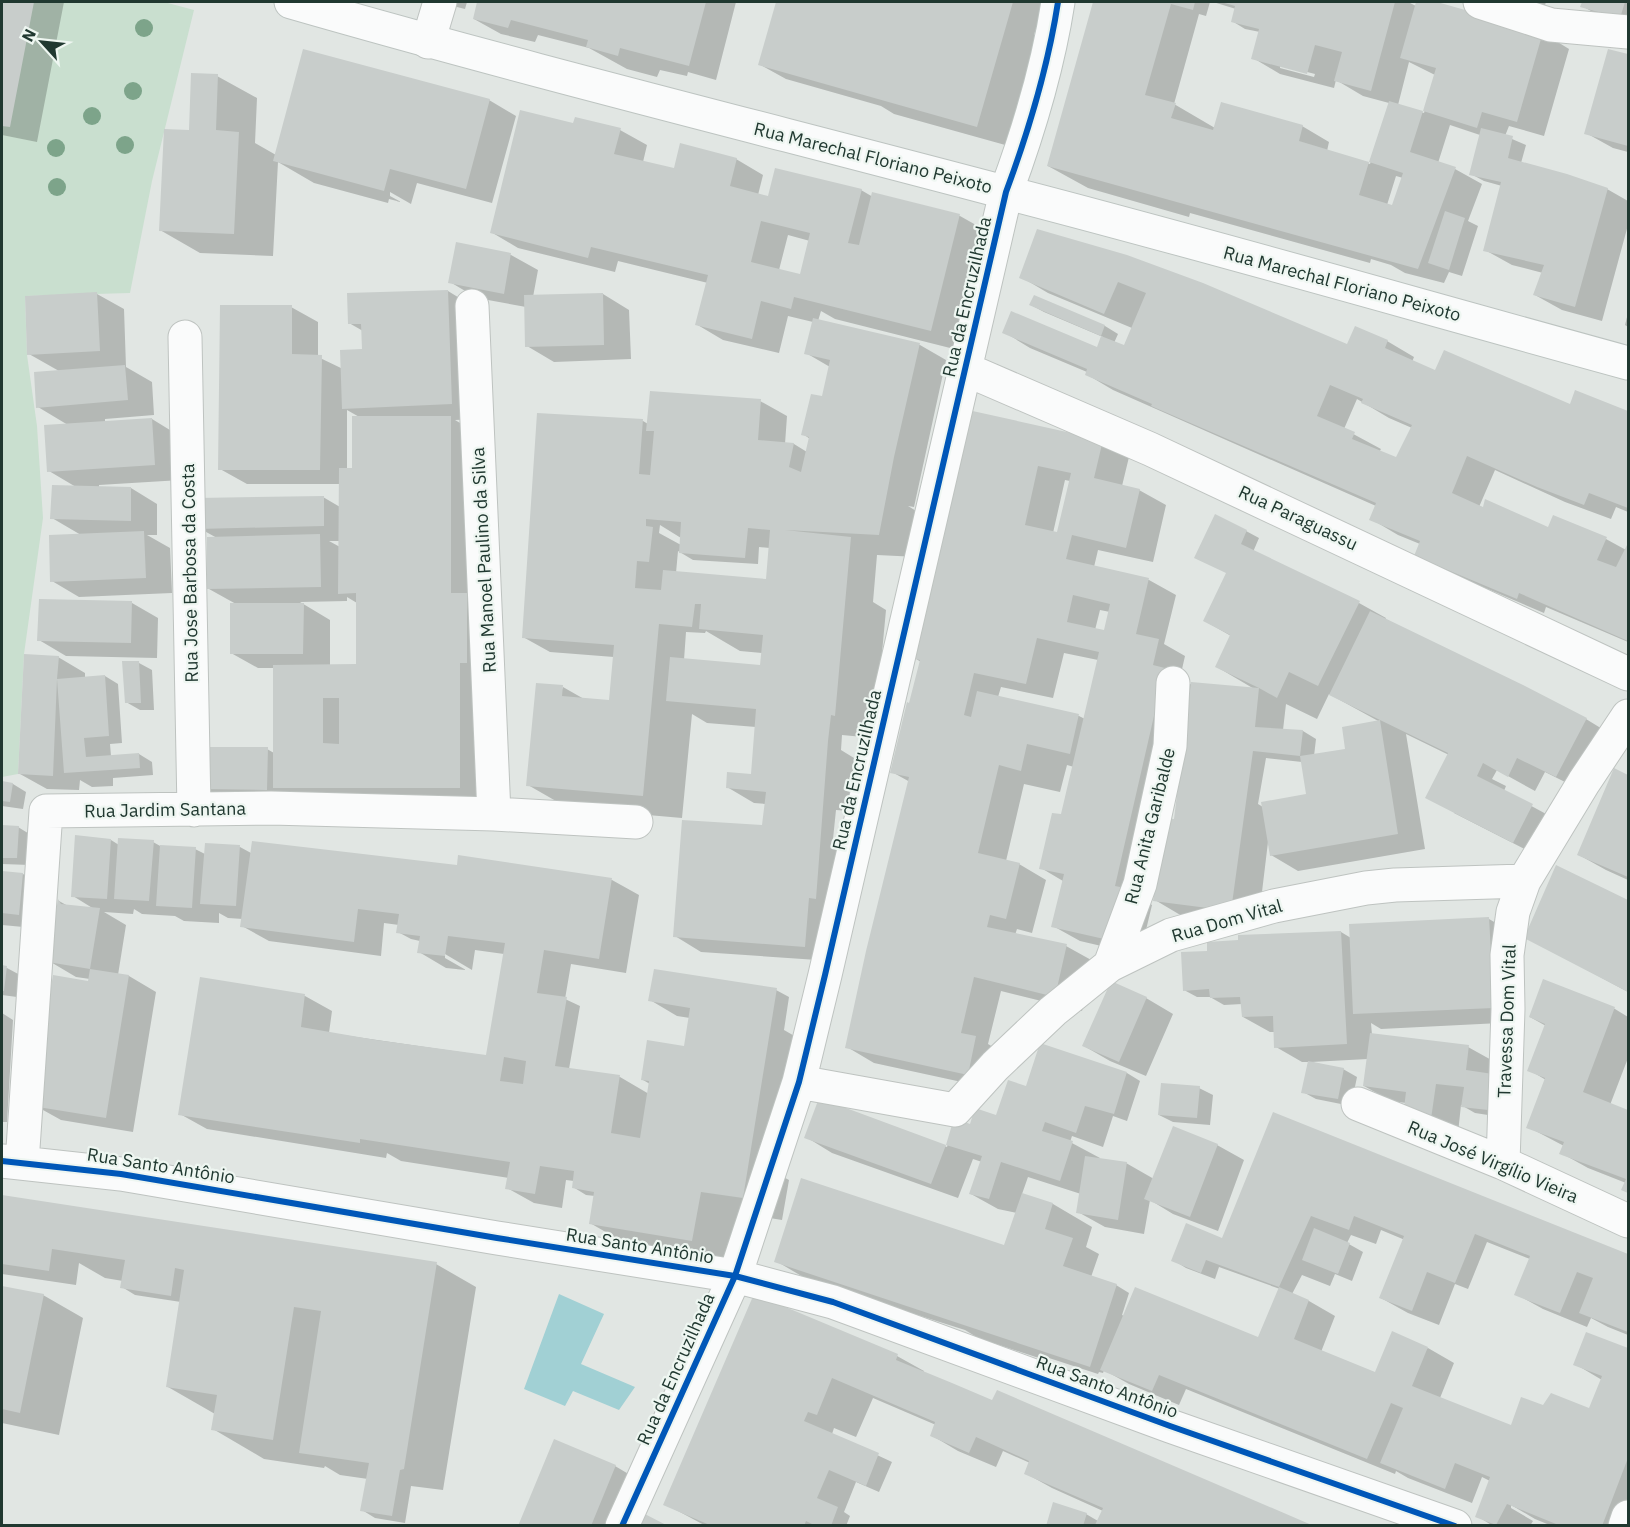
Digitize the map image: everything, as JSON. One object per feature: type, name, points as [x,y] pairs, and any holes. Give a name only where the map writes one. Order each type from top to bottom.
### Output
[{"type":"street","name":"Rua Marechal Floriano Peixoto","points":[[291,2],[429,42],[1006,192],[1629,363]]},
{"type":"street","points":[[429,42],[441,2]]},
{"type":"street","name":"Rua da Encruzilhada","points":[[622,1526],[735,1276],[799,1082],[1006,192],[1029,127],[1050,47],[1058,2]]},
{"type":"street","points":[[1480,2],[1554,13],[1629,33]]},
{"type":"street","name":"Rua Manoel Paulino da Silva","points":[[472,306],[494,814]]},
{"type":"street","name":"Rua Jose Barbosa da Costa","points":[[185,337],[194,810]]},
{"type":"street","name":"Rua Paraguassu","points":[[965,369],[1150,448],[1629,674]]},
{"type":"street","name":"Rua Anita Garibalde","points":[[1110,965],[1140,884],[1170,746],[1173,683]]},
{"type":"street","points":[[1524,881],[1584,782],[1629,716]]},
{"type":"street","name":"Rua Jardim Santana","points":[[12,1162],[46,811],[271,808],[494,814],[636,822]]},
{"type":"street","name":"Rua Dom Vital","points":[[799,1082],[955,1110],[995,1066],[1053,1011],[1110,965],[1171,935],[1274,906],[1323,895],[1395,885],[1524,881]]},
{"type":"street","name":"Travessa Dom Vital","points":[[1503,1163],[1508,1009],[1507,956],[1513,912],[1524,881]]},
{"type":"street","name":"Rua José Virgílio Vieira","points":[[1358,1104],[1503,1163],[1629,1221]]},
{"type":"street","name":"Rua Santo Antônio","points":[[12,1162],[121,1174],[735,1276],[833,1302],[1170,1426],[1455,1526]]},
{"type":"street","points":[[1625,1526],[1629,1517]]},
{"type":"green space","points":[[2,2],[164,2],[194,10],[152,181],[130,293],[25,296],[27,355],[37,426],[43,518],[24,654],[18,774],[2,777]]},
{"type":"water","points":[[559,1294],[604,1314],[581,1364],[635,1387],[619,1410],[573,1391],[565,1406],[524,1389]]},
{"type":"building","points":[[2,2],[34,2],[10,127],[2,126]]},
{"type":"building","points":[[477,2],[706,2],[689,66],[620,48],[618,56],[586,47],[588,40],[511,20],[508,28],[473,19]]},
{"type":"building","points":[[776,2],[1013,2],[977,127],[758,65]]},
{"type":"building","points":[[1093,2],[1195,2],[1193,10],[1171,4],[1145,95],[1176,103],[1171,118],[1213,130],[1221,102],[1303,125],[1299,141],[1369,162],[1389,101],[1423,111],[1410,152],[1456,167],[1418,269],[1047,166]],"holes":[[[1369,162],[1403,173],[1392,205],[1359,195]]]},
{"type":"building","points":[[1221,2],[1395,2],[1371,91],[1334,81],[1342,52],[1315,45],[1307,74],[1251,59],[1259,29],[1231,22],[1235,6]]},
{"type":"building","points":[[1416,2],[1437,2],[1543,32],[1517,122],[1482,112],[1477,128],[1423,111],[1436,68],[1400,58]]},
{"type":"building","points":[[1582,2],[1625,2],[1620,18],[1580,7]]},
{"type":"building","points":[[303,49],[490,99],[466,189],[390,169],[384,191],[273,161]]},
{"type":"building","points":[[1608,49],[1628,54],[1628,146],[1584,134]]},
{"type":"building","points":[[191,73],[218,74],[216,130],[239,132],[234,234],[159,231],[164,129],[189,130]]},
{"type":"building","points":[[520,110],[573,123],[575,117],[621,128],[614,154],[674,168],[680,143],[737,158],[730,186],[768,196],[775,168],[862,189],[848,243],[859,245],[872,192],[960,214],[931,331],[794,297],[791,309],[761,301],[752,339],[695,325],[708,275],[591,247],[588,258],[490,233]],"holes":[[[761,221],[810,233],[800,274],[751,262]]]},
{"type":"building","points":[[1481,128],[1513,136],[1508,158],[1608,188],[1575,307],[1533,295],[1544,265],[1483,251],[1501,182],[1469,175]]},
{"type":"building","points":[[1445,211],[1465,218],[1449,270],[1428,263]]},
{"type":"building","points":[[1037,229],[1127,255],[1203,283],[1347,344],[1355,326],[1388,340],[1385,348],[1435,370],[1444,350],[1570,404],[1575,390],[1628,411],[1628,508],[1589,493],[1584,505],[1467,456],[1452,493],[1483,507],[1485,499],[1548,527],[1553,515],[1607,537],[1597,560],[1616,567],[1628,543],[1628,641],[1519,593],[1517,599],[1414,556],[1420,541],[1369,520],[1376,503],[1151,406],[1152,404],[1085,375],[1087,369],[1002,333],[1011,311],[1097,347],[1101,336],[1124,345],[1146,293],[1118,282],[1104,314],[1019,278]],"holes":[[[1330,385],[1363,399],[1361,403],[1412,425],[1396,457],[1352,439],[1355,432],[1317,416]]]},
{"type":"building","points":[[456,242],[511,253],[504,294],[448,283]]},
{"type":"building","points":[[448,290],[452,404],[342,409],[340,350],[362,349],[361,324],[348,324],[347,293]]},
{"type":"building","points":[[97,292],[100,351],[27,355],[25,296]]},
{"type":"building","points":[[603,293],[604,345],[525,347],[524,295]]},
{"type":"building","points":[[1034,295],[1105,325],[1101,336],[1029,305]]},
{"type":"building","points":[[220,305],[292,305],[292,354],[322,355],[320,470],[218,470]]},
{"type":"building","points":[[813,318],[920,343],[879,535],[785,530],[851,537],[835,716],[831,715],[828,741],[816,899],[809,898],[805,947],[673,937],[682,820],[762,825],[766,792],[726,788],[727,772],[751,774],[756,709],[666,701],[670,657],[760,665],[763,635],[699,629],[701,604],[695,604],[692,627],[659,624],[643,796],[526,786],[536,683],[563,685],[562,696],[609,700],[614,645],[522,638],[537,413],[643,419],[639,474],[650,475],[654,431],[646,431],[650,391],[761,399],[758,440],[794,443],[789,467],[801,472],[809,437],[801,435],[811,394],[822,396],[830,360],[804,354]],"holes":[[[646,519],[681,522],[679,553],[745,558],[748,528],[770,530],[766,579],[663,570],[661,590],[635,588],[637,561],[649,562],[653,527],[646,526]]]},
{"type":"building","points":[[125,365],[128,400],[36,408],[34,372]]},
{"type":"building","points":[[968,410],[1103,440],[1094,478],[1140,489],[1126,548],[1072,535],[1066,559],[1149,578],[1136,634],[1159,639],[1153,665],[1165,668],[1115,886],[1125,888],[1113,941],[1051,927],[1064,874],[1039,869],[1052,813],[1061,814],[1099,652],[1037,638],[1026,684],[974,673],[964,715],[971,717],[977,691],[1079,714],[1070,754],[1027,744],[1021,771],[999,765],[978,853],[1020,863],[1006,919],[990,915],[987,927],[1067,944],[1055,997],[974,977],[961,1033],[976,1036],[968,1075],[845,1048],[866,951],[909,777],[890,773],[920,660],[911,658]],"holes":[[[1038,466],[1071,473],[1057,532],[1025,525]],[[1073,595],[1110,604],[1104,630],[1067,622]]]},
{"type":"building","points":[[352,416],[451,416],[451,593],[467,593],[467,663],[460,663],[460,788],[273,788],[273,665],[356,664],[356,593],[338,594],[339,468],[352,468]],"holes":[[[323,698],[339,698],[339,744],[323,743]]]},
{"type":"building","points":[[152,418],[155,465],[47,472],[44,425]]},
{"type":"building","points":[[52,485],[131,487],[131,521],[50,519]]},
{"type":"building","points":[[324,496],[324,526],[198,529],[197,498]]},
{"type":"building","points":[[1215,514],[1247,530],[1241,544],[1360,601],[1318,686],[1289,672],[1277,698],[1215,667],[1230,635],[1203,621],[1226,573],[1194,558]]},
{"type":"building","points":[[144,531],[146,578],[50,582],[49,535]]},
{"type":"building","points":[[320,534],[321,587],[207,589],[207,537]]},
{"type":"building","points":[[39,599],[132,601],[131,643],[37,641]]},
{"type":"building","points":[[230,603],[304,603],[303,654],[230,654]]},
{"type":"building","points":[[1370,611],[1587,718],[1556,777],[1517,758],[1508,777],[1483,763],[1477,776],[1533,804],[1513,843],[1425,798],[1448,753],[1329,695]]},
{"type":"building","points":[[24,654],[59,656],[53,776],[18,774]]},
{"type":"building","points":[[122,661],[139,661],[141,703],[125,703]]},
{"type":"building","points":[[105,675],[109,736],[84,738],[86,757],[139,753],[140,768],[64,773],[57,679]]},
{"type":"building","points":[[1191,682],[1259,688],[1255,727],[1303,730],[1300,756],[1253,751],[1231,911],[1153,901],[1164,818],[1174,819]]},
{"type":"building","points":[[1380,720],[1398,834],[1270,856],[1261,802],[1306,794],[1300,756],[1345,749],[1342,727]]},
{"type":"building","points":[[201,747],[268,747],[267,790],[200,789]]},
{"type":"building","points":[[1614,768],[1628,775],[1628,877],[1577,855]]},
{"type":"building","points":[[2,781],[13,783],[10,802],[2,801]]},
{"type":"building","points":[[2,825],[19,826],[17,858],[2,858]]},
{"type":"building","points":[[75,835],[111,839],[107,899],[71,897]]},
{"type":"building","points":[[118,838],[154,840],[149,901],[114,899]]},
{"type":"building","points":[[252,841],[457,865],[458,855],[612,878],[599,959],[544,950],[537,993],[567,997],[555,1066],[620,1075],[611,1133],[640,1138],[649,1081],[641,1080],[647,1040],[684,1046],[690,1008],[648,1001],[654,969],[777,988],[743,1198],[701,1192],[692,1241],[589,1224],[594,1192],[572,1188],[574,1171],[540,1166],[535,1194],[505,1189],[510,1162],[360,1139],[360,1143],[178,1115],[200,977],[305,994],[301,1027],[486,1055],[505,943],[448,936],[445,956],[417,953],[420,936],[396,933],[399,914],[358,909],[354,942],[240,927]],"holes":[[[504,1057],[526,1061],[523,1084],[500,1081]]]},
{"type":"building","points":[[205,843],[240,845],[236,906],[200,904]]},
{"type":"building","points":[[160,845],[196,847],[192,908],[156,906]]},
{"type":"building","points":[[1556,865],[1628,900],[1628,992],[1524,938]]},
{"type":"building","points":[[2,871],[23,873],[19,915],[2,913]]},
{"type":"building","points":[[58,899],[61,904],[100,908],[90,969],[48,962]]},
{"type":"building","points":[[1489,917],[1494,1008],[1353,1014],[1349,924]]},
{"type":"building","points":[[1341,931],[1347,1044],[1274,1048],[1273,1016],[1242,1017],[1240,997],[1210,998],[1209,989],[1183,991],[1181,952],[1207,951],[1207,942],[1238,940],[1238,935]]},
{"type":"building","points":[[2,965],[7,966],[4,991],[2,991]]},
{"type":"building","points":[[90,969],[129,975],[106,1118],[32,1106],[53,975],[88,981]]},
{"type":"building","points":[[1543,979],[1615,1007],[1583,1092],[1628,1110],[1628,1193],[1621,1190],[1626,1179],[1559,1154],[1564,1142],[1526,1128],[1545,1078],[1527,1071],[1545,1024],[1529,1017]]},
{"type":"building","points":[[1111,981],[1147,997],[1119,1062],[1082,1046]]},
{"type":"building","points":[[1370,1033],[1469,1045],[1466,1070],[1493,1074],[1488,1110],[1461,1107],[1464,1087],[1436,1084],[1431,1119],[1403,1116],[1406,1092],[1363,1086]]},
{"type":"building","points":[[1040,1043],[1127,1072],[1114,1114],[1085,1106],[1076,1133],[1045,1122],[1042,1131],[1073,1141],[1060,1181],[1001,1162],[989,1199],[969,1194],[982,1156],[946,1145],[954,1118],[970,1124],[975,1108],[996,1115],[1008,1080],[1026,1086]]},
{"type":"building","points":[[1308,1061],[1344,1068],[1338,1099],[1301,1093]]},
{"type":"building","points":[[1161,1083],[1200,1086],[1197,1118],[1158,1115]]},
{"type":"building","points":[[819,1098],[946,1145],[931,1184],[804,1138]]},
{"type":"building","points":[[1273,1112],[1628,1254],[1628,1332],[1579,1313],[1593,1278],[1577,1272],[1560,1313],[1514,1295],[1530,1256],[1475,1234],[1455,1283],[1427,1272],[1412,1311],[1379,1298],[1404,1236],[1354,1216],[1349,1230],[1311,1216],[1279,1287],[1206,1260],[1201,1273],[1171,1261],[1186,1223],[1222,1238]]},
{"type":"building","points":[[1173,1126],[1218,1144],[1190,1217],[1144,1199]]},
{"type":"building","points":[[1085,1156],[1127,1162],[1118,1220],[1076,1213]]},
{"type":"building","points":[[801,1178],[1004,1245],[1022,1193],[1053,1203],[1045,1229],[1073,1238],[1063,1266],[1117,1284],[1090,1367],[774,1262]]},
{"type":"building","points":[[2,1195],[437,1262],[404,1469],[400,1470],[392,1516],[360,1511],[369,1463],[299,1453],[321,1311],[294,1307],[273,1440],[211,1430],[217,1395],[166,1387],[184,1270],[175,1268],[171,1296],[120,1288],[125,1260],[52,1249],[49,1271],[2,1264]]},
{"type":"building","points":[[1314,1228],[1350,1243],[1338,1274],[1302,1260]]},
{"type":"building","points":[[2,1286],[44,1294],[20,1413],[2,1409]]},
{"type":"building","points":[[1135,1287],[1258,1337],[1279,1287],[1309,1300],[1294,1339],[1375,1372],[1392,1331],[1428,1347],[1412,1386],[1511,1425],[1521,1397],[1543,1405],[1551,1393],[1589,1408],[1602,1376],[1573,1365],[1586,1332],[1628,1348],[1628,1458],[1602,1526],[1555,1526],[1556,1524],[1507,1504],[1496,1525],[1475,1517],[1490,1477],[1455,1463],[1445,1489],[1380,1463],[1403,1408],[1391,1403],[1367,1459],[1159,1375],[1152,1391],[1100,1370]]},
{"type":"building","points":[[754,1294],[898,1354],[896,1360],[992,1400],[997,1390],[1314,1526],[1098,1526],[1095,1525],[1103,1508],[1024,1474],[1029,1461],[976,1437],[969,1453],[930,1436],[935,1422],[832,1378],[817,1415],[808,1412],[804,1421],[879,1453],[866,1486],[829,1470],[817,1498],[838,1507],[831,1526],[816,1526],[806,1521],[804,1526],[712,1526],[663,1505]]},
{"type":"building","points":[[554,1439],[616,1465],[591,1526],[518,1526]]},
{"type":"building","points":[[1053,1502],[1087,1513],[1083,1526],[1046,1526]]},
{"type":"building","points":[[643,1513],[668,1526],[637,1526]]},
{"type":"cycle path","points":[[622,1526],[735,1276],[799,1082],[1006,192],[1037,98],[1058,2]]},
{"type":"cycle path","points":[[2,1161],[121,1174],[735,1276],[833,1302],[1170,1426],[1455,1526]]}]
